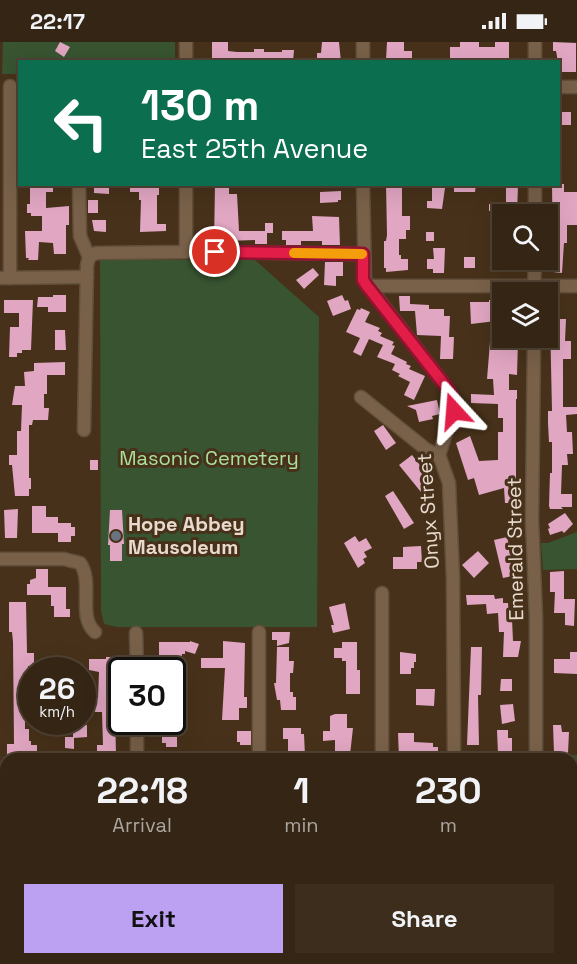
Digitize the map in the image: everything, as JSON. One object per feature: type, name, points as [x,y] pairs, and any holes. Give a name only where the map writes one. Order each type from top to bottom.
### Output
[{"type":"street","points":[[186,42],[186,60]]},
{"type":"street","points":[[363,42],[363,60]]},
{"type":"street","points":[[536,42],[536,60]]},
{"type":"street","points":[[10,86],[5,278],[87,278]]},
{"type":"street","points":[[560,87],[577,87]]},
{"type":"street","points":[[79,186],[80,236],[89,257],[84,430]]},
{"type":"street","points":[[89,257],[96,253],[186,252],[186,186]]},
{"type":"street","points":[[363,186],[363,280],[367,286],[492,288]]},
{"type":"street","points":[[535,186],[535,204]]},
{"type":"street","points":[[215,252],[363,254]]},
{"type":"street","name":"Onyx Street","points":[[367,286],[452,394],[455,406],[439,455],[448,483],[449,495],[453,586],[454,753]]},
{"type":"street","points":[[558,287],[577,286]]},
{"type":"street","name":"Emerald Street","points":[[534,348],[532,520],[536,618],[536,753]]},
{"type":"street","points":[[362,397],[422,447],[439,455]]},
{"type":"street","points":[[0,559],[64,559],[80,562],[86,575],[88,619],[90,627],[95,632]]},
{"type":"street","points":[[382,593],[382,753]]},
{"type":"street","points":[[259,632],[260,753]]},
{"type":"street","points":[[136,633],[137,657]]},
{"type":"street","points":[[137,735],[137,753]]},
{"type":"green space","points":[[3,42],[175,42],[175,60],[18,60],[18,74],[2,74]]},
{"type":"green space","name":"Masonic Cemetery","points":[[100,260],[255,260],[319,317],[317,627],[117,627],[104,624],[101,611]]},
{"type":"green space","points":[[577,532],[577,569],[543,570],[541,543],[548,543]]},
{"type":"building","points":[[60,42],[70,47],[64,57],[55,51]]},
{"type":"building","points":[[212,42],[228,42],[228,51],[237,52],[254,52],[254,49],[264,49],[264,52],[294,50],[293,60],[212,60]]},
{"type":"building","points":[[322,42],[339,42],[341,60],[317,60],[317,53],[321,53]]},
{"type":"building","points":[[387,42],[404,42],[404,51],[412,51],[412,60],[386,60]]},
{"type":"building","points":[[460,42],[479,42],[479,47],[495,47],[495,42],[509,42],[509,60],[450,60],[450,47],[460,47]]},
{"type":"building","points":[[553,42],[576,43],[576,72],[560,72],[560,60],[558,60],[556,51],[553,51]]},
{"type":"building","points":[[560,112],[571,112],[571,125],[560,125]]},
{"type":"building","points":[[564,184],[564,192],[577,192],[577,225],[567,225],[567,243],[564,243],[562,273],[553,272],[553,270],[558,270],[558,204],[552,204],[552,186]]},
{"type":"building","points":[[30,186],[53,186],[53,192],[46,192],[46,208],[69,206],[69,225],[66,225],[66,254],[54,254],[53,243],[39,242],[38,260],[26,258],[25,231],[42,231],[42,216],[31,216],[31,213],[27,213],[27,204],[30,204]]},
{"type":"building","points":[[94,186],[109,186],[109,194],[94,193]]},
{"type":"building","points":[[130,186],[159,187],[157,224],[166,224],[166,231],[140,232],[139,192],[130,192]]},
{"type":"building","points":[[215,186],[229,186],[229,194],[237,194],[239,231],[265,231],[265,223],[273,223],[273,233],[267,233],[267,244],[255,244],[255,240],[214,244]]},
{"type":"building","points":[[386,186],[402,186],[402,216],[410,216],[410,230],[406,230],[406,239],[399,239],[399,255],[401,259],[408,259],[408,270],[386,272],[384,241],[387,235]]},
{"type":"building","points":[[454,186],[476,186],[475,192],[454,192]]},
{"type":"building","points":[[506,186],[518,186],[517,204],[506,204]]},
{"type":"building","points":[[432,188],[445,188],[442,209],[427,208],[427,201],[432,201]]},
{"type":"building","points":[[341,191],[341,200],[338,202],[320,203],[320,192]]},
{"type":"building","points":[[88,200],[98,200],[98,213],[88,213]]},
{"type":"building","points":[[312,216],[339,217],[340,245],[322,245],[322,241],[301,241],[301,245],[286,245],[286,240],[282,240],[282,231],[313,231]]},
{"type":"building","points":[[92,220],[106,220],[106,232],[94,231]]},
{"type":"building","points":[[426,232],[434,232],[434,241],[426,241]]},
{"type":"building","points":[[433,248],[445,248],[444,273],[433,273],[433,269],[427,269],[427,259],[434,259]]},
{"type":"building","points":[[464,257],[475,257],[475,268],[464,268]]},
{"type":"building","points":[[325,262],[343,262],[343,276],[336,276],[336,286],[324,285]]},
{"type":"building","points":[[313,268],[319,275],[304,289],[296,280]]},
{"type":"building","points":[[53,295],[66,295],[66,312],[48,312],[48,307],[37,307],[38,297],[53,297]]},
{"type":"building","points":[[342,295],[345,301],[348,300],[351,309],[333,316],[327,301]]},
{"type":"building","points":[[399,296],[410,296],[410,304],[429,305],[429,309],[444,309],[444,316],[450,316],[449,337],[454,337],[453,359],[440,359],[441,336],[417,335],[415,311],[400,311]]},
{"type":"building","points":[[4,300],[33,300],[31,350],[22,350],[22,353],[17,353],[17,357],[9,357],[10,327],[19,327],[19,313],[4,313]]},
{"type":"building","points":[[492,300],[492,321],[471,324],[470,302]]},
{"type":"building","points":[[361,308],[370,312],[365,322],[380,328],[378,331],[382,333],[380,336],[394,342],[392,345],[395,346],[391,354],[407,362],[406,364],[411,366],[409,369],[425,376],[414,400],[404,395],[410,382],[392,370],[395,364],[377,357],[383,345],[369,339],[361,356],[353,352],[360,338],[346,332],[357,309]]},
{"type":"building","points":[[558,319],[566,319],[565,341],[571,341],[571,359],[563,359],[563,407],[577,407],[577,414],[566,415],[567,432],[572,432],[573,454],[567,454],[568,465],[562,465],[561,494],[572,494],[572,507],[561,507],[563,509],[550,509],[549,506],[552,442],[549,442],[548,411],[552,411],[551,348],[558,348]]},
{"type":"building","points":[[55,330],[65,330],[66,350],[55,350]]},
{"type":"building","points":[[490,342],[492,342],[492,348],[518,348],[517,375],[509,374],[509,390],[517,390],[516,503],[505,503],[504,488],[479,495],[474,478],[468,480],[456,443],[470,436],[479,461],[498,460],[498,432],[503,432],[503,418],[498,418],[498,404],[471,403],[471,394],[494,395],[493,379],[487,379]]},
{"type":"building","points":[[65,362],[65,375],[47,375],[44,408],[49,408],[48,420],[33,420],[32,425],[29,425],[31,489],[29,489],[29,496],[15,496],[9,455],[17,455],[17,431],[21,431],[22,405],[12,405],[15,386],[25,386],[24,372],[34,371],[34,363]]},
{"type":"building","points":[[437,400],[440,414],[432,416],[433,419],[419,422],[416,410],[407,406]]},
{"type":"building","points":[[383,425],[396,443],[386,450],[374,431]]},
{"type":"building","points":[[412,455],[430,478],[425,483],[432,492],[425,497],[399,465]]},
{"type":"building","points":[[90,460],[98,460],[98,470],[90,470]]},
{"type":"building","points":[[393,491],[414,523],[404,529],[385,496]]},
{"type":"building","points":[[32,506],[46,506],[46,517],[58,517],[58,523],[71,523],[71,527],[75,527],[75,536],[71,536],[71,542],[58,542],[58,533],[32,533]]},
{"type":"building","points":[[18,509],[17,538],[5,538],[4,510]]},
{"type":"building","name":"Hope Abbey Mausoleum","points":[[110,510],[122,510],[124,544],[122,544],[122,561],[110,561],[110,545],[108,545]]},
{"type":"building","points":[[565,513],[573,524],[564,533],[562,531],[550,535],[548,524]]},
{"type":"building","points":[[355,536],[359,542],[366,538],[372,548],[364,552],[367,557],[363,559],[365,563],[358,568],[344,543]]},
{"type":"building","points":[[507,537],[516,575],[503,578],[494,540]]},
{"type":"building","points":[[421,546],[422,562],[417,562],[417,569],[393,569],[393,557],[403,557],[403,547]]},
{"type":"building","points":[[478,551],[489,563],[474,578],[462,565]]},
{"type":"building","points":[[36,569],[48,569],[48,587],[66,587],[66,609],[70,609],[70,617],[54,617],[51,595],[27,595],[27,584],[36,578]]},
{"type":"building","points":[[564,571],[564,599],[575,599],[574,626],[565,625],[565,613],[554,613],[555,592],[550,592],[550,572]]},
{"type":"building","points":[[466,595],[494,595],[495,599],[503,598],[503,603],[508,603],[509,619],[512,619],[513,641],[521,641],[518,657],[503,657],[504,632],[499,632],[498,613],[487,614],[486,604],[467,605]]},
{"type":"building","points":[[9,602],[26,602],[27,653],[34,653],[34,657],[18,657],[18,735],[29,735],[31,745],[37,745],[37,753],[7,753],[7,744],[14,744],[12,632],[9,632]]},
{"type":"building","points":[[345,603],[350,629],[333,633],[331,625],[334,625],[329,607]]},
{"type":"building","points":[[272,632],[290,632],[289,643],[277,646],[277,640],[272,640]]},
{"type":"building","points":[[223,641],[245,643],[244,697],[247,697],[247,708],[239,708],[239,720],[222,720],[225,668],[201,668],[201,658],[223,658]]},
{"type":"building","points":[[159,642],[199,644],[195,654],[185,651],[182,657],[159,657]]},
{"type":"building","points":[[342,642],[357,642],[360,694],[346,694],[346,661],[342,661],[342,658],[334,658],[334,648],[342,648]]},
{"type":"building","points":[[277,647],[289,647],[289,661],[294,661],[293,673],[290,673],[290,692],[293,692],[293,697],[296,697],[296,710],[281,710],[280,700],[277,700],[274,683],[276,683]]},
{"type":"building","points":[[471,647],[482,647],[481,695],[478,695],[479,745],[467,745]]},
{"type":"building","points":[[400,652],[416,654],[416,662],[414,662],[414,668],[411,668],[411,674],[400,674]]},
{"type":"building","points":[[570,652],[577,652],[577,674],[554,673],[554,659],[570,659]]},
{"type":"building","points":[[108,657],[108,735],[116,735],[116,753],[97,753],[97,745],[103,745],[102,712],[96,712],[99,672],[96,671],[96,659]]},
{"type":"building","points":[[501,679],[512,679],[512,691],[500,691]]},
{"type":"building","points":[[416,689],[435,689],[434,706],[416,705]]},
{"type":"building","points":[[513,704],[515,721],[502,724],[500,705]]},
{"type":"building","points":[[347,714],[347,728],[353,728],[350,753],[335,753],[335,740],[323,741],[323,731],[330,731],[330,716]]},
{"type":"building","points":[[553,725],[561,725],[562,732],[569,732],[568,753],[554,753]]},
{"type":"building","points":[[283,728],[301,728],[301,734],[304,734],[305,753],[288,753],[288,739],[283,739]]},
{"type":"building","points":[[497,730],[508,730],[508,738],[512,738],[512,753],[498,753]]},
{"type":"building","points":[[237,731],[251,731],[251,745],[240,745],[240,742],[237,742]]},
{"type":"building","points":[[398,733],[414,733],[414,742],[433,743],[433,747],[438,747],[438,753],[399,753]]},
{"type":"building","points":[[73,735],[87,735],[87,737],[74,738],[74,749],[65,748],[65,737],[73,737]]},
{"type":"building","points":[[162,735],[177,735],[177,747],[166,747],[166,743],[162,743]]},
{"type":"slow traffic","points":[[294,253],[362,254]]},
{"type":"place","name":"Hope Abbey Mausoleum","points":[[116,536]]},
{"type":"route","points":[[215,252],[363,254],[364,282],[452,394],[454,411]]}]
